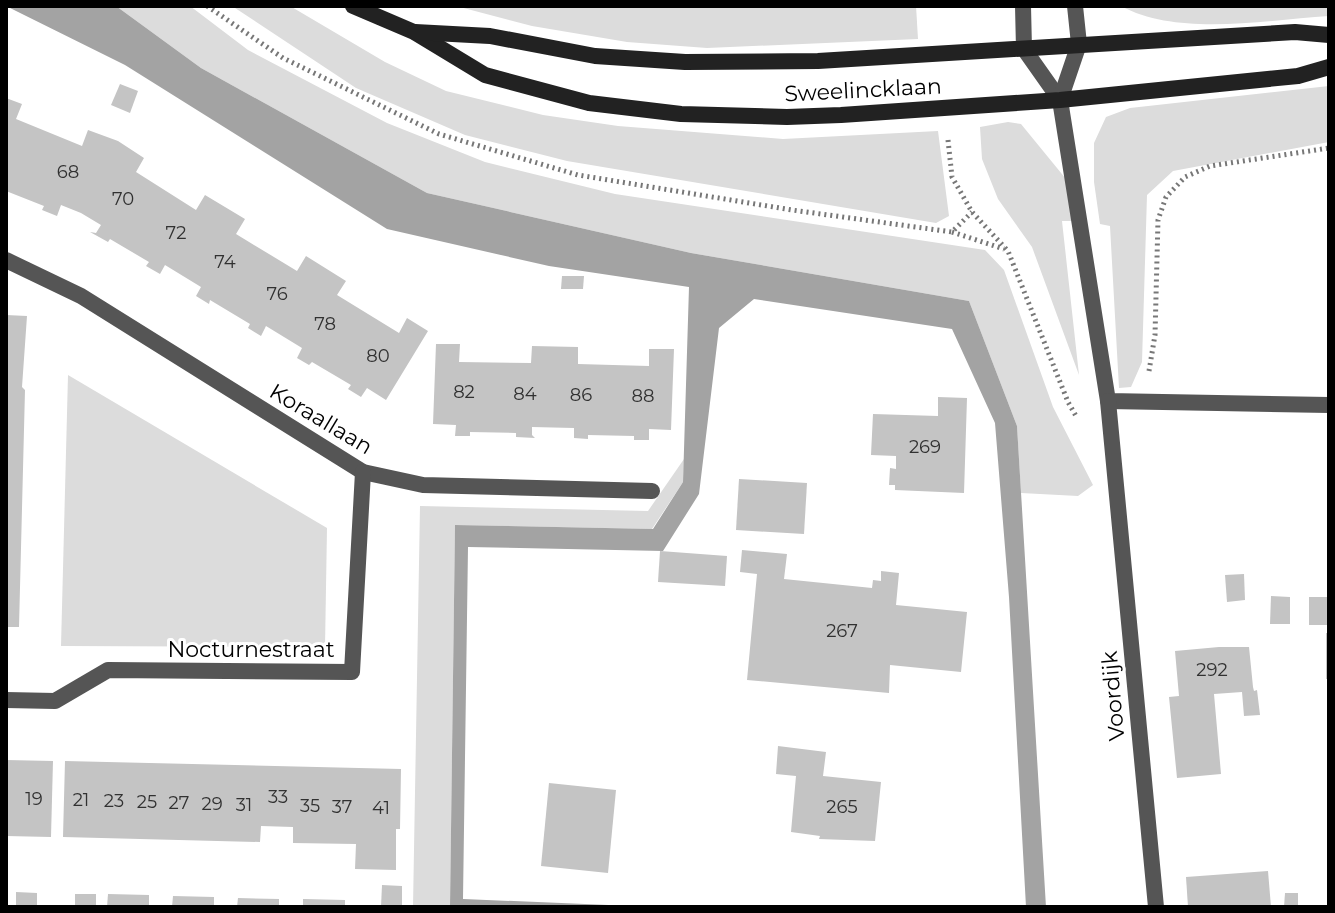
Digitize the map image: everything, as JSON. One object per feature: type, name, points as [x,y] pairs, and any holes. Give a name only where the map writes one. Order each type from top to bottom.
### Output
[{"type":"main road","name":"Sweelincklaan","points":[[353,6],[414,32],[485,75],[589,103],[666,112],[787,117],[1060,100],[1298,76],[1329,67]]},
{"type":"main road","name":"Sweelincklaan","points":[[414,32],[490,36],[595,56],[685,62],[818,61],[1295,32],[1329,35]]},
{"type":"street","points":[[1023,6],[1024,49]]},
{"type":"street","name":"Voordijk","points":[[1060,100],[1079,44],[1075,6]]},
{"type":"street","name":"Voordijk","points":[[1024,49],[1060,100],[1108,401],[1156,907]]},
{"type":"street","name":"Koraallaan","points":[[6,260],[81,296],[363,472],[423,485],[652,491]]},
{"type":"street","points":[[1108,401],[1329,405]]},
{"type":"street","name":"Nocturnestraat","points":[[6,700],[55,701],[108,670],[352,672],[363,472]]},
{"type":"path","points":[[207,6],[283,58],[452,138],[578,175],[952,232],[1008,251]]},
{"type":"path","points":[[947,135],[952,177],[972,212],[1008,251],[1068,402],[1084,429]]},
{"type":"path","points":[[1108,401],[1127,401],[1137,395],[1149,372],[1155,335],[1158,220],[1166,197],[1185,177],[1210,166],[1329,148]]},
{"type":"path","points":[[952,232],[972,212]]},
{"type":"shaded area","points":[[6,6],[116,6],[201,68],[427,193],[691,253],[969,301],[1017,426],[1046,907],[1026,907],[1009,597],[995,423],[952,329],[754,299],[719,328],[699,494],[663,551],[468,547],[463,899],[656,907],[450,907],[455,525],[653,529],[683,482],[689,287],[549,266],[387,229],[125,65]]},
{"type":"shaded area","points":[[116,6],[190,6],[248,50],[387,123],[485,162],[615,194],[985,250],[1004,270],[1053,407],[1093,485],[1078,496],[1021,493],[1017,426],[969,301],[691,253],[427,193],[201,68]]},
{"type":"shaded area","points":[[232,6],[290,6],[385,62],[446,91],[543,115],[618,126],[783,139],[938,131],[949,216],[936,223],[567,161],[465,135],[356,88]]},
{"type":"shaded area","points":[[456,6],[916,6],[918,39],[707,48],[627,42],[532,26]]},
{"type":"shaded area","points":[[1121,6],[1329,6],[1329,16],[1195,24],[1144,15]]},
{"type":"shaded area","points":[[1329,86],[1329,142],[1173,171],[1147,195],[1142,362],[1131,387],[1119,388],[1110,226],[1100,224],[1094,182],[1094,143],[1106,117],[1130,108]]},
{"type":"shaded area","points":[[1008,122],[1021,124],[1066,179],[1074,221],[1062,221],[1079,375],[1032,247],[998,199],[982,159],[980,127]]},
{"type":"shaded area","points":[[68,375],[327,528],[325,647],[61,646]]},
{"type":"shaded area","points":[[684,459],[683,482],[652,529],[455,525],[450,907],[413,907],[420,506],[648,511]]},
{"type":"building","points":[[120,84],[138,91],[130,113],[111,105]]},
{"type":"building","points":[[6,98],[22,104],[16,119],[82,146],[88,130],[118,141],[144,158],[136,172],[196,210],[205,195],[245,219],[236,234],[297,271],[306,256],[346,281],[337,295],[399,333],[407,318],[428,331],[386,400],[367,388],[361,397],[348,389],[351,385],[312,362],[309,365],[297,358],[302,348],[266,326],[261,336],[248,328],[250,324],[210,300],[209,304],[196,296],[201,287],[165,265],[160,274],[146,266],[149,262],[110,239],[108,242],[90,232],[96,233],[101,225],[81,213],[61,205],[57,216],[42,210],[44,206],[6,191]]},
{"type":"building","points":[[562,276],[584,276],[583,289],[561,289]]},
{"type":"building","points":[[6,315],[27,316],[22,387],[25,390],[19,627],[6,627]]},
{"type":"building","points":[[436,344],[460,344],[459,362],[531,363],[532,346],[578,347],[578,364],[649,366],[649,349],[674,349],[671,430],[649,429],[649,440],[634,440],[634,436],[588,435],[588,439],[574,438],[574,428],[532,427],[535,438],[516,437],[516,433],[470,432],[470,436],[455,436],[456,425],[433,424]]},
{"type":"building","points":[[938,397],[967,398],[964,493],[895,490],[895,485],[889,485],[890,468],[896,469],[896,456],[871,455],[873,414],[938,416]]},
{"type":"building","points":[[739,479],[807,483],[804,534],[736,530]]},
{"type":"building","points":[[742,550],[787,554],[784,579],[872,588],[873,580],[881,581],[881,571],[899,573],[896,605],[967,612],[961,672],[890,665],[889,693],[747,680],[757,574],[740,572]]},
{"type":"building","points":[[660,551],[727,556],[725,586],[658,582]]},
{"type":"building","points":[[1244,574],[1245,600],[1227,602],[1225,575]]},
{"type":"building","points":[[1271,596],[1290,597],[1290,624],[1270,624]]},
{"type":"building","points":[[1309,597],[1328,597],[1328,625],[1309,625]]},
{"type":"building","points":[[1326,633],[1329,633],[1329,679],[1326,679]]},
{"type":"building","points":[[1249,647],[1253,687],[1254,691],[1257,690],[1260,715],[1244,716],[1242,692],[1214,694],[1221,774],[1177,778],[1169,697],[1179,696],[1175,651]]},
{"type":"building","points":[[778,746],[826,752],[823,776],[881,782],[875,841],[819,839],[820,836],[791,832],[796,776],[776,774]]},
{"type":"building","points":[[6,760],[53,761],[51,837],[6,836]]},
{"type":"building","points":[[65,761],[401,769],[396,870],[355,869],[356,844],[293,843],[293,827],[261,826],[260,842],[63,837]]},
{"type":"building","points":[[549,783],[616,790],[608,873],[541,866]]},
{"type":"building","points":[[1268,871],[1271,907],[1188,907],[1186,877]]},
{"type":"building","points":[[382,885],[402,886],[402,907],[381,907]]},
{"type":"building","points":[[16,892],[37,893],[37,907],[16,907]]},
{"type":"building","points":[[1285,893],[1298,893],[1298,907],[1284,907]]},
{"type":"building","points":[[75,894],[96,894],[96,907],[75,907]]},
{"type":"building","points":[[108,894],[149,895],[149,907],[107,907]]},
{"type":"building","points":[[173,896],[214,897],[214,907],[172,907]]},
{"type":"building","points":[[238,898],[279,899],[279,907],[237,907]]},
{"type":"building","points":[[303,899],[345,900],[345,907],[303,907]]}]
